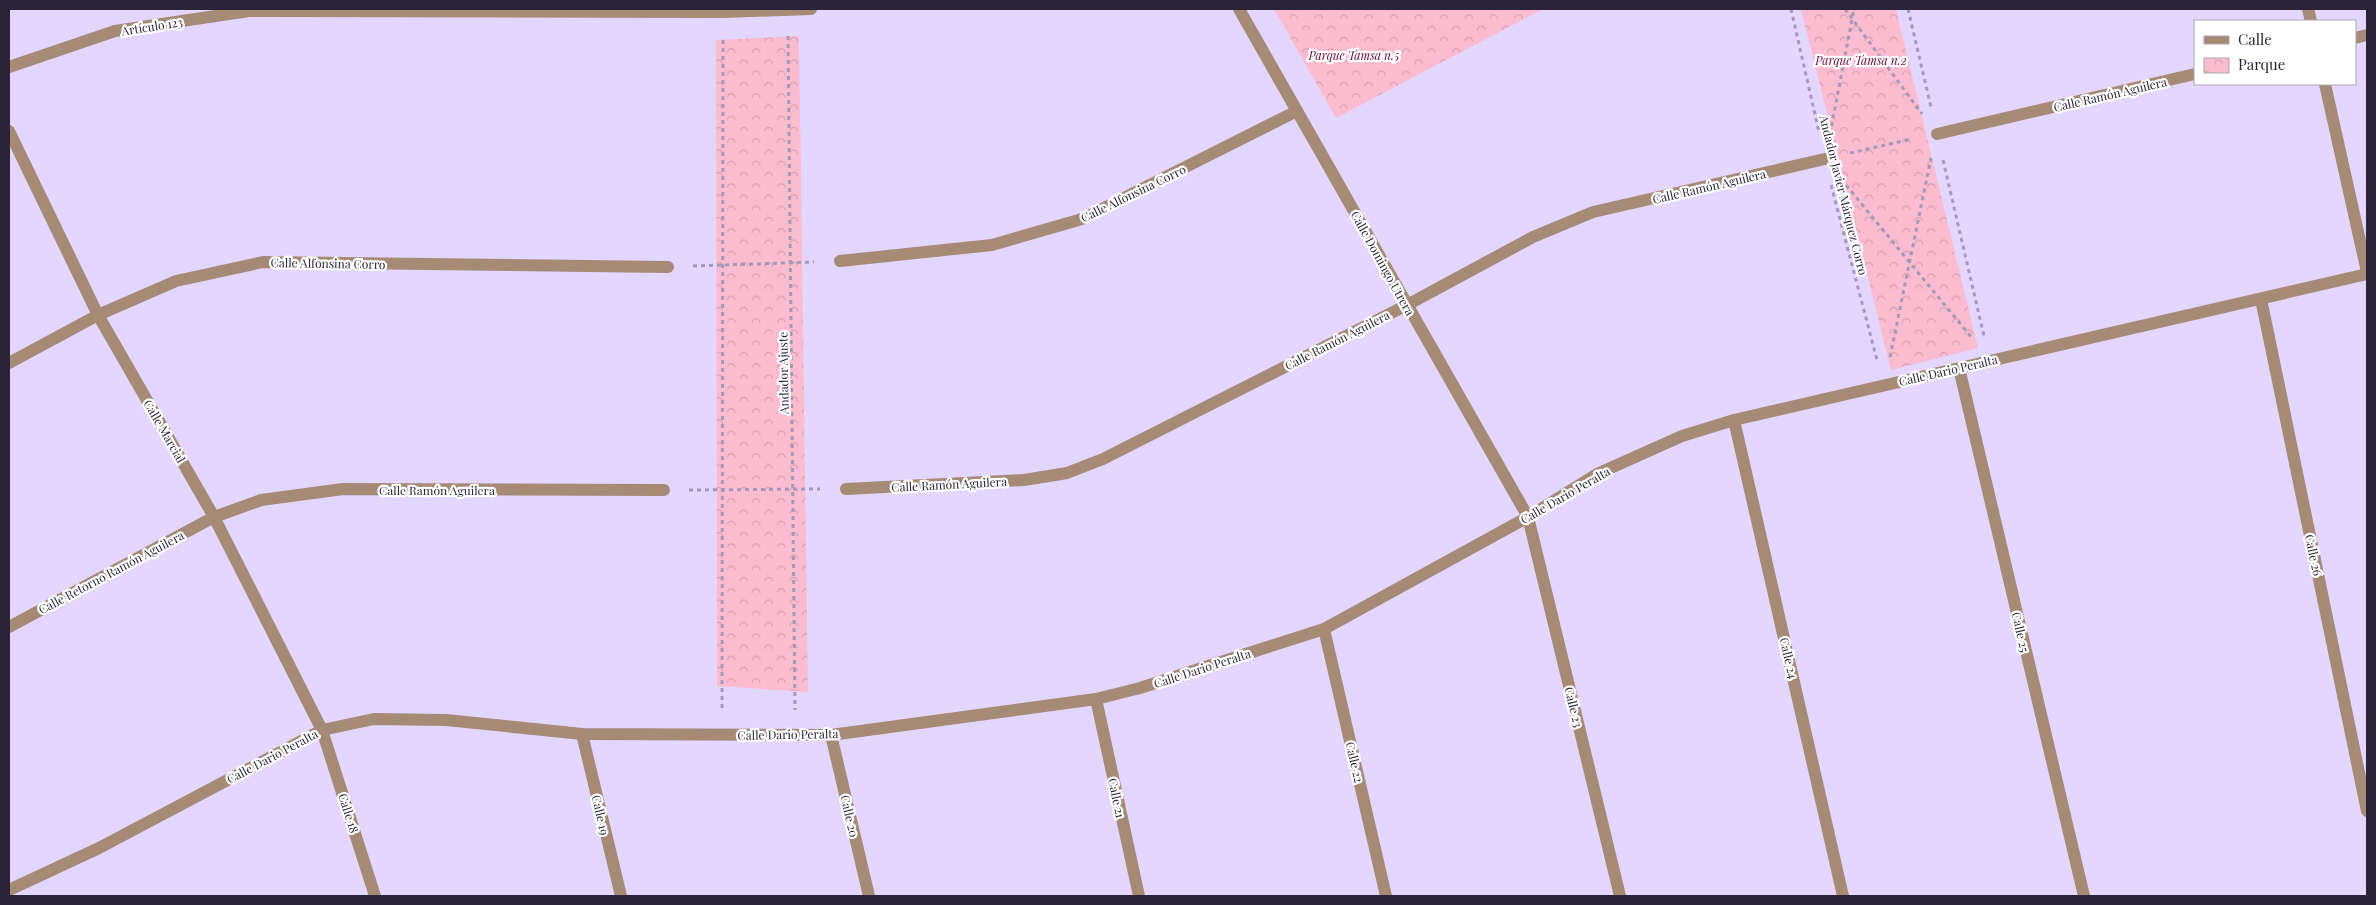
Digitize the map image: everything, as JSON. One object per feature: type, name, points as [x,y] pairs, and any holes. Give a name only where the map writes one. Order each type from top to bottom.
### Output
[{"type":"street","name":"Artículo 123","points":[[9,67],[115,31],[249,11],[723,12],[811,9]]},
{"type":"street","name":"Calle Domingo Utrera","points":[[1239,9],[1528,517]]},
{"type":"street","name":"Calle Ramón Aguilera","points":[[1937,134],[2194,74]]},
{"type":"street","points":[[2325,85],[2367,273]]},
{"type":"street","name":"Calle Alfonsina Corro","points":[[840,261],[992,245],[1082,219],[1297,111]]},
{"type":"street","name":"Calle Marcial","points":[[9,131],[98,315],[214,517],[322,730]]},
{"type":"street","name":"Calle Ramón Aguilera","points":[[846,489],[1024,480],[1067,473],[1103,459],[1407,304],[1533,237],[1594,212],[1825,159]]},
{"type":"street","name":"Calle Alfonsina Corro","points":[[9,363],[98,315],[176,281],[263,262],[668,267]]},
{"type":"street","name":"Calle Dario Peralta","points":[[9,890],[99,848],[322,730],[374,718],[446,720],[582,734],[831,735],[1096,699],[1140,688],[1324,629],[1528,517],[1597,474],[1682,436],[1734,420],[2367,273]]},
{"type":"street","name":"Calle 26","points":[[2261,299],[2367,811]]},
{"type":"street","name":"Calle 25","points":[[1959,368],[2084,896]]},
{"type":"street","name":"Calle 24","points":[[1734,420],[1843,896]]},
{"type":"street","name":"Calle Ramón Aguilera","points":[[214,517],[261,500],[344,490],[664,490]]},
{"type":"street","name":"Calle Retorno Ramón Aguilera","points":[[9,627],[214,517]]},
{"type":"street","name":"Calle 23","points":[[1528,517],[1620,896]]},
{"type":"street","name":"Calle 22","points":[[1324,629],[1386,896]]},
{"type":"street","name":"Calle 21","points":[[1096,699],[1138,896]]},
{"type":"street","name":"Calle 18","points":[[322,730],[375,896]]},
{"type":"street","name":"Calle 19","points":[[582,734],[620,896]]},
{"type":"street","name":"Calle 20","points":[[831,735],[869,896]]},
{"type":"path","name":"Andador Javier Márquez Corro","points":[[1791,9],[1825,159],[1884,385]]},
{"type":"path","points":[[1845,9],[1937,134],[1884,385]]},
{"type":"path","points":[[1825,159],[1854,9]]},
{"type":"path","points":[[1908,9],[1990,361]]},
{"type":"path","name":"Andador Ajuste","points":[[788,11],[796,735]]},
{"type":"path","points":[[722,735],[723,12]]},
{"type":"path","points":[[1825,159],[1937,134]]},
{"type":"path","points":[[1825,159],[1990,361]]},
{"type":"path","points":[[668,267],[840,261]]},
{"type":"path","points":[[664,490],[846,489]]},
{"type":"green space","name":"Parque Tamsa n.5","points":[[1274,9],[1543,9],[1336,118]]},
{"type":"green space","name":"Parque Tamsa n.2","points":[[1801,9],[1896,9],[1978,348],[1891,370]]},
{"type":"green space","points":[[799,36],[808,692],[717,686],[716,40]]}]
